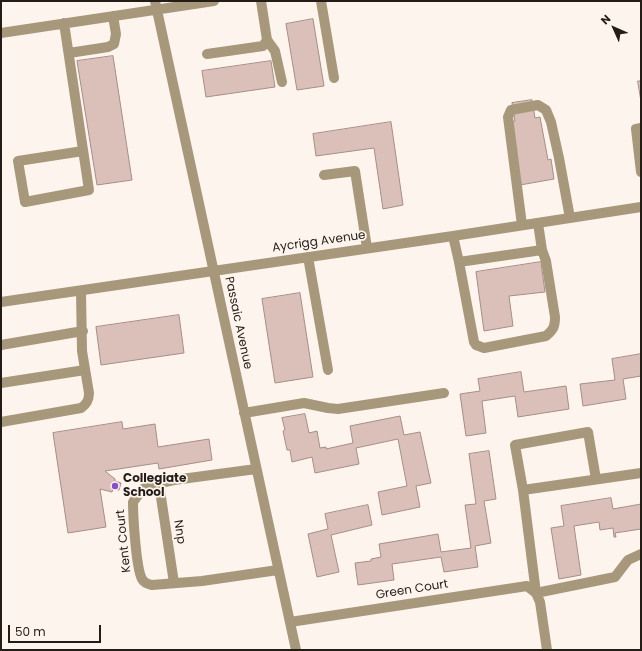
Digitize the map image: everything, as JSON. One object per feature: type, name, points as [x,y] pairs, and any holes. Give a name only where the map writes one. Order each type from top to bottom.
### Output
[{"type":"street","points":[[1,33],[113,16],[156,5],[214,1]]},
{"type":"street","points":[[261,1],[267,40],[275,51],[282,82]]},
{"type":"street","points":[[321,1],[334,78]]},
{"type":"street","name":"Passaic Avenue","points":[[156,5],[296,650]]},
{"type":"street","points":[[69,53],[108,47],[114,44],[116,34],[113,16]]},
{"type":"street","points":[[64,24],[89,190],[25,202],[18,161],[83,151]]},
{"type":"street","points":[[207,54],[263,46],[267,40]]},
{"type":"street","points":[[522,226],[508,116],[511,110],[538,105],[546,110],[551,122],[570,218]]},
{"type":"street","points":[[641,128],[636,129],[641,172]]},
{"type":"street","points":[[324,175],[355,171],[367,248]]},
{"type":"street","name":"Aycrigg Avenue","points":[[1,302],[522,226],[641,207]]},
{"type":"street","points":[[453,236],[474,342],[476,345],[484,348],[546,336],[554,329],[555,317],[538,223]]},
{"type":"street","points":[[458,262],[542,250]]},
{"type":"street","points":[[308,257],[328,370]]},
{"type":"street","points":[[1,422],[81,408],[86,405],[89,399],[82,351],[81,291]]},
{"type":"street","points":[[1,345],[82,331]]},
{"type":"street","points":[[1,383],[85,370]]},
{"type":"street","points":[[244,413],[304,403],[328,408],[338,408],[444,393]]},
{"type":"street","points":[[547,650],[540,602],[536,593],[516,445],[588,432],[596,479]]},
{"type":"street","name":"Kent Court","points":[[174,583],[152,585],[145,583],[142,579],[138,567],[133,502],[147,486],[174,480],[256,468]]},
{"type":"street","points":[[523,490],[641,473]]},
{"type":"street","name":"Nnp","points":[[159,484],[174,583]]},
{"type":"street","points":[[536,593],[615,577],[628,560],[641,554]]},
{"type":"street","points":[[174,583],[202,581],[278,570]]},
{"type":"street","name":"Green Court","points":[[290,622],[526,586],[536,593]]},
{"type":"building","points":[[313,19],[324,86],[297,90],[286,24]]},
{"type":"building","points":[[113,56],[132,180],[97,185],[77,61]]},
{"type":"building","points":[[271,61],[275,87],[206,97],[202,71]]},
{"type":"building","points":[[638,81],[641,81],[641,101]]},
{"type":"building","points":[[532,100],[535,118],[540,117],[548,160],[551,159],[554,179],[520,185],[510,122],[515,121],[512,103]]},
{"type":"building","points":[[391,122],[403,205],[383,209],[374,148],[316,156],[313,134]]},
{"type":"building","points":[[541,262],[545,292],[509,296],[513,326],[484,331],[476,272]]},
{"type":"building","points":[[300,293],[313,377],[275,383],[262,299]]},
{"type":"building","points":[[179,315],[184,353],[101,365],[96,327]]},
{"type":"building","points":[[641,354],[641,376],[623,379],[626,399],[583,406],[580,384],[615,380],[612,359]]},
{"type":"building","points":[[521,372],[524,392],[566,386],[569,409],[518,417],[515,396],[482,401],[486,433],[466,436],[460,394],[480,391],[478,379]]},
{"type":"building","points":[[305,414],[309,433],[317,431],[320,448],[326,447],[326,449],[353,443],[350,426],[400,416],[404,435],[420,432],[431,483],[416,486],[420,507],[382,515],[378,492],[407,486],[398,439],[356,448],[359,464],[315,473],[312,457],[292,462],[290,450],[287,450],[282,418]]},
{"type":"building","points":[[122,422],[123,429],[155,424],[158,447],[209,439],[212,460],[159,469],[158,463],[105,471],[115,479],[115,481],[121,483],[119,490],[113,489],[112,492],[100,489],[106,527],[68,533],[53,433]]},
{"type":"building","points":[[489,451],[496,499],[484,501],[491,543],[475,546],[478,567],[444,572],[441,557],[392,564],[394,580],[358,585],[355,563],[371,561],[371,559],[381,557],[379,544],[438,534],[441,552],[471,548],[465,505],[476,504],[469,454]]},
{"type":"building","points":[[611,498],[613,509],[641,504],[641,529],[615,533],[616,537],[614,537],[613,528],[600,530],[599,522],[574,526],[581,575],[559,579],[551,528],[564,526],[561,506]]},
{"type":"building","points":[[368,505],[372,525],[331,535],[339,572],[317,577],[308,534],[328,529],[325,514]]},
{"type":"place","name":"Collegiate School","points":[[115,486]]}]
